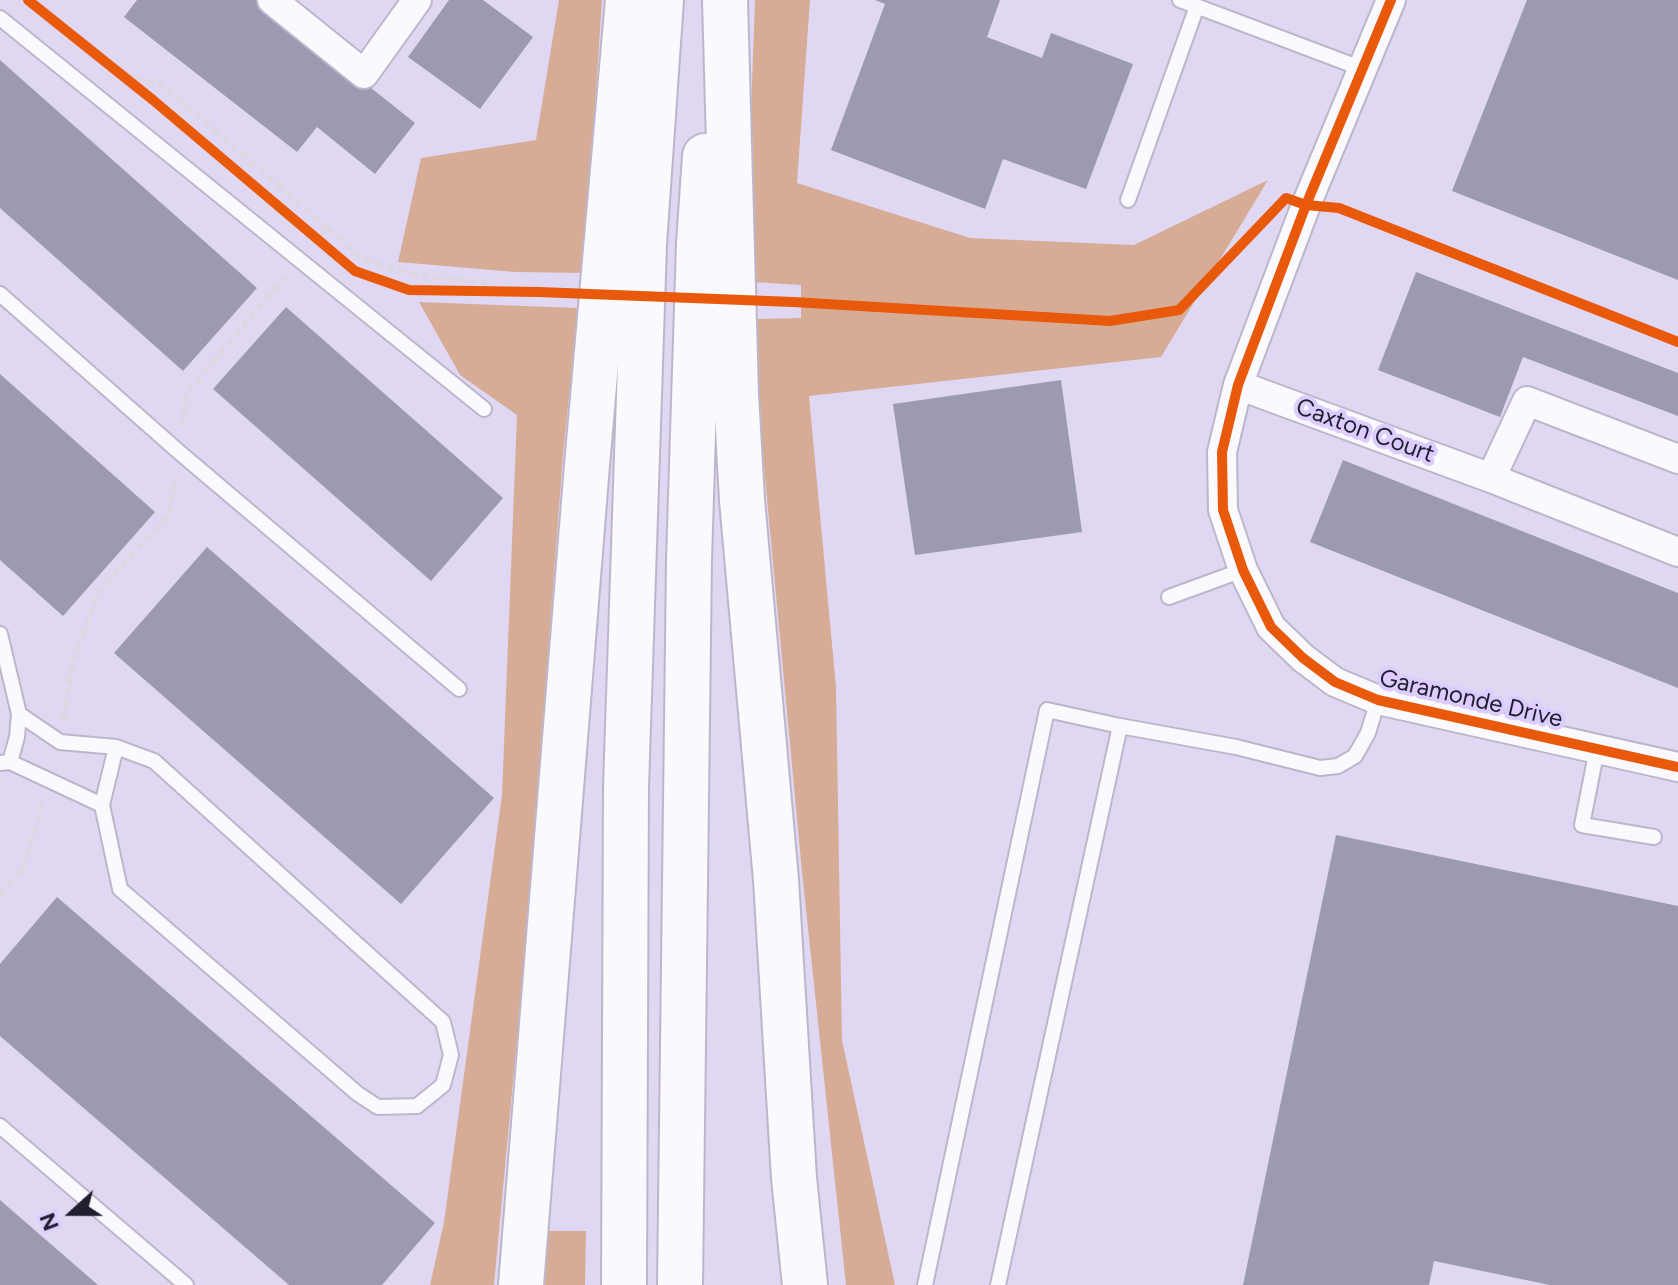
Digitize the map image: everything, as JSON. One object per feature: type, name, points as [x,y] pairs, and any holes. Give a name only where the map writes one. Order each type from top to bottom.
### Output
[{"type":"highway","points":[[521,1285],[628,0]]},
{"type":"highway","points":[[624,1285],[626,787],[644,244],[661,0]]},
{"type":"highway","points":[[680,1285],[689,544],[699,243],[715,0]]},
{"type":"highway","points":[[725,0],[737,410],[776,880],[794,1178],[805,1285]]},
{"type":"street","points":[[272,0],[364,74],[417,0]]},
{"type":"street","name":"Garamonde Drive","points":[[1391,0],[1280,269],[1238,385],[1222,452],[1223,510],[1243,570],[1271,627],[1303,658],[1335,682],[1378,700],[1678,767]]},
{"type":"street","name":"Caxton Court","points":[[1238,385],[1491,478],[1678,552]]},
{"type":"street","points":[[1491,478],[1527,401],[1678,459]]},
{"type":"lane","points":[[1180,0],[1363,69]]},
{"type":"lane","points":[[1128,200],[1197,6]]},
{"type":"lane","points":[[0,18],[484,409]]},
{"type":"lane","points":[[0,294],[179,452],[459,689]]},
{"type":"lane","points":[[1169,597],[1243,570]]},
{"type":"lane","points":[[0,634],[19,714],[17,737],[5,762],[102,805]]},
{"type":"lane","points":[[925,1285],[1047,710],[1236,747],[1320,768],[1338,766],[1355,756],[1368,733],[1378,700]]},
{"type":"lane","points":[[19,714],[60,742],[116,747],[154,761],[443,1022],[451,1055],[443,1085],[417,1106],[378,1107],[358,1094],[120,889],[102,805],[116,747]]},
{"type":"lane","points":[[998,1285],[1120,726]]},
{"type":"lane","points":[[1597,749],[1582,825],[1654,837]]},
{"type":"lane","points":[[0,1126],[186,1285]]},
{"type":"path","points":[[100,58],[142,92]]},
{"type":"path","points":[[328,228],[363,260],[421,276],[482,281],[488,291]]},
{"type":"path","points":[[307,231],[331,251]]},
{"type":"path","points":[[450,291],[501,291]]},
{"type":"shaded area","points":[[559,0],[602,0],[584,273],[515,272],[398,262],[421,158],[536,140]]},
{"type":"shaded area","points":[[755,0],[810,0],[797,183],[970,238],[1134,245],[1268,180],[1161,357],[809,396],[836,687],[842,1040],[895,1285],[846,1285],[802,872],[757,392],[755,319],[801,318],[801,285],[752,282],[750,138]]},
{"type":"shaded area","points":[[419,302],[578,308],[563,455],[527,932],[494,1285],[430,1285],[444,1222],[502,795],[517,415],[460,375]]},
{"type":"shaded area","points":[[547,1231],[586,1231],[585,1285],[543,1285]]},
{"type":"building","points":[[137,0],[261,0],[415,123],[375,174],[317,127],[297,152],[124,17]]},
{"type":"building","points":[[449,0],[483,0],[533,37],[480,109],[408,57]]},
{"type":"building","points":[[875,0],[1000,0],[987,37],[1042,58],[1051,33],[1133,64],[1086,189],[1003,159],[985,209],[831,150],[885,4]]},
{"type":"building","points":[[1527,0],[1678,0],[1678,280],[1452,191]]},
{"type":"building","points":[[0,60],[257,288],[183,371],[0,208]]},
{"type":"building","points":[[1416,272],[1678,373],[1678,416],[1523,357],[1500,417],[1378,370]]},
{"type":"building","points":[[286,307],[503,498],[431,581],[213,389]]},
{"type":"building","points":[[0,374],[155,512],[63,616],[0,560]]},
{"type":"building","points":[[1061,380],[1082,532],[915,555],[893,404]]},
{"type":"building","points":[[1343,460],[1678,593],[1678,688],[1310,542]]},
{"type":"building","points":[[207,547],[494,798],[401,904],[114,653]]},
{"type":"building","points":[[1336,835],[1678,906],[1678,1285],[1550,1285],[1434,1261],[1429,1285],[1243,1285]]},
{"type":"building","points":[[57,897],[435,1223],[382,1285],[289,1285],[0,1036],[0,964]]},
{"type":"building","points":[[0,1200],[98,1285],[0,1285]]},
{"type":"cycle path","points":[[28,0],[153,100],[355,271],[409,290],[793,302],[1110,321],[1179,310],[1286,198],[1306,205],[1339,208],[1678,342]]},
{"type":"cycle path","points":[[1391,0],[1306,205],[1238,385],[1222,452],[1223,510],[1243,570],[1271,627],[1303,658],[1335,682],[1378,700],[1678,767]]}]
